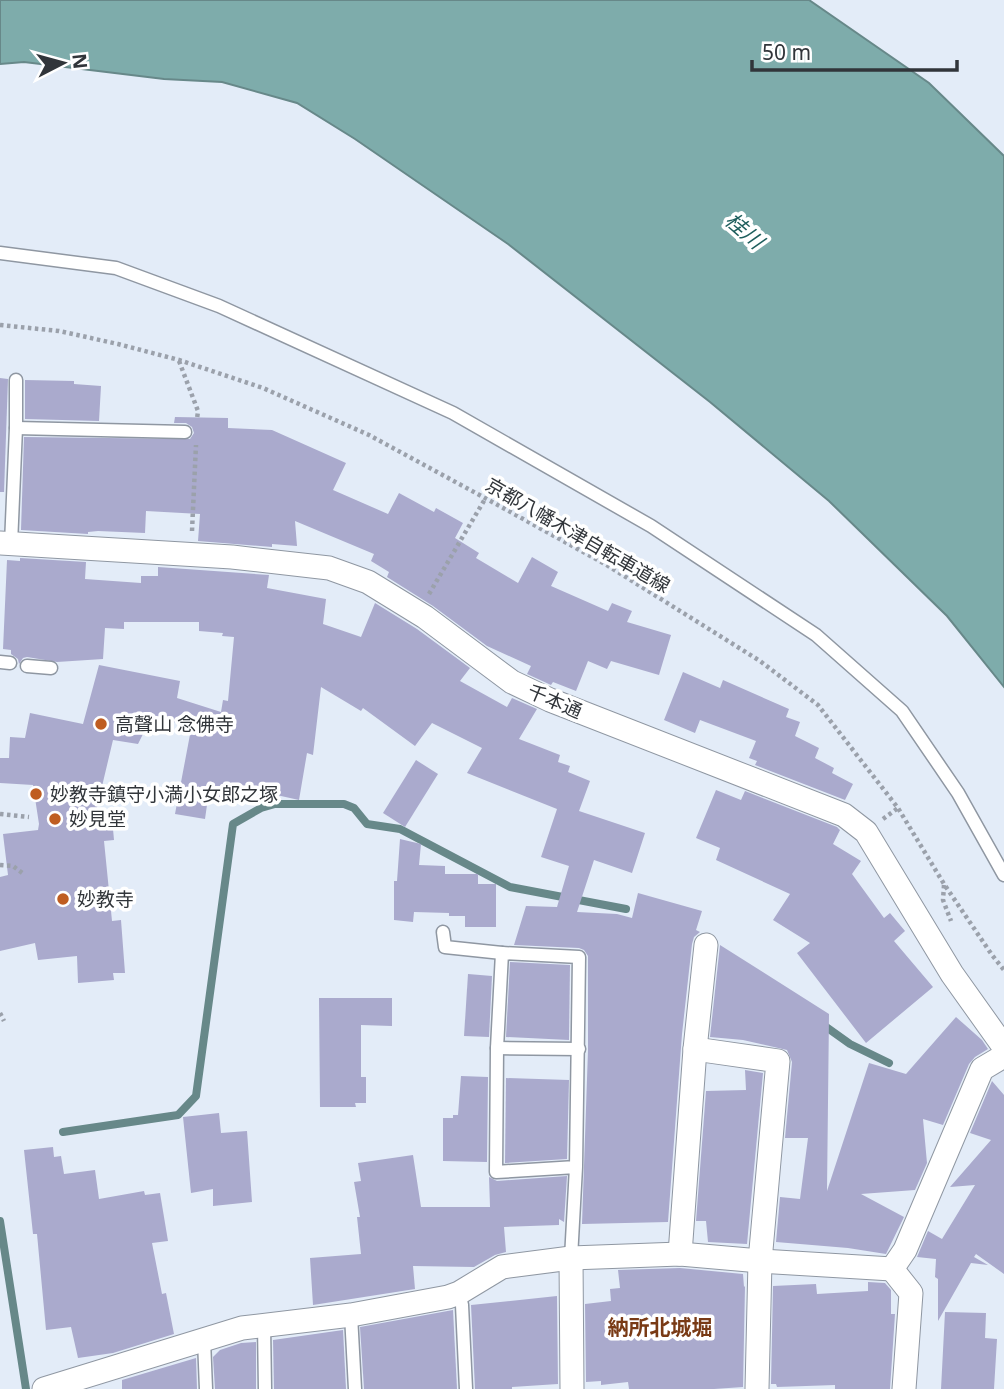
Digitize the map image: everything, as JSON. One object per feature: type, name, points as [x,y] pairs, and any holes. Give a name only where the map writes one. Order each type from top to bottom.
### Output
[{"type":"street","name":"千本通","points":[[5,543],[190,554],[329,568],[368,582],[418,613],[512,682],[550,700],[844,815],[866,832],[952,974],[1004,1047]]},
{"type":"street","points":[[680,1254],[695,1049],[706,945]]},
{"type":"street","points":[[695,1049],[778,1060],[760,1261],[757,1389]]},
{"type":"street","points":[[892,1269],[905,1250],[982,1069],[1004,1056]]},
{"type":"street","points":[[45,1389],[242,1328],[351,1315],[459,1293],[502,1267],[571,1258],[680,1254],[892,1269],[911,1293],[904,1389]]},
{"type":"street","points":[[571,1258],[572,1389]]},
{"type":"lane","points":[[0,253],[116,268],[219,306],[453,413],[651,526],[816,635],[902,711],[958,793],[1004,875]]},
{"type":"lane","points":[[5,543],[16,428],[16,380]]},
{"type":"lane","points":[[16,428],[191,434]]},
{"type":"lane","points":[[27,666],[51,668]]},
{"type":"lane","points":[[443,932],[445,947],[579,957],[576,1167],[571,1258]]},
{"type":"lane","points":[[502,953],[497,1048],[496,1172],[576,1167]]},
{"type":"lane","points":[[497,1048],[579,1049]]},
{"type":"lane","points":[[459,1293],[463,1305],[466,1389]]},
{"type":"lane","points":[[351,1315],[355,1389]]},
{"type":"lane","points":[[264,1325],[265,1389]]},
{"type":"lane","points":[[204,1340],[206,1389]]},
{"type":"path","name":"京都八幡木津自転車道線","points":[[0,325],[59,331],[179,360],[263,388],[369,435],[605,564],[675,606],[760,661],[818,705],[898,808],[944,884],[1004,970]]},
{"type":"path","points":[[179,360],[198,411],[197,424]]},
{"type":"path","points":[[190,554],[191,434]]},
{"type":"path","points":[[418,613],[485,498]]},
{"type":"path","points":[[0,814],[29,817]]},
{"type":"path","points":[[0,865],[13,866],[25,875]]},
{"type":"path","points":[[0,1013],[4,1021]]},
{"type":"water","name":"桂川","points":[[0,0],[809,0],[929,83],[1004,156],[1004,687],[947,616],[829,501],[710,402],[508,244],[355,139],[297,103],[222,82],[164,79],[24,62],[0,64]]},
{"type":"building","points":[[0,378],[8,379],[4,492],[0,492]]},
{"type":"building","points":[[25,380],[74,381],[74,384],[101,386],[99,421],[25,419]]},
{"type":"building","points":[[175,417],[228,418],[228,428],[272,430],[346,463],[333,490],[388,514],[399,493],[434,512],[436,508],[463,523],[455,538],[479,553],[476,558],[518,583],[532,557],[558,572],[551,586],[608,611],[612,603],[632,611],[627,622],[671,635],[659,675],[611,661],[607,669],[588,661],[576,691],[553,682],[551,685],[527,674],[531,666],[487,646],[433,606],[387,577],[389,572],[371,561],[374,554],[295,521],[297,546],[272,544],[272,547],[198,541],[200,514],[146,511],[145,533],[98,531],[88,534],[21,530],[24,437],[190,439],[194,433],[192,427],[186,423],[174,423]]},
{"type":"building","points":[[20,558],[86,562],[85,579],[141,583],[141,576],[158,576],[158,567],[269,575],[267,588],[326,599],[323,624],[361,637],[375,603],[417,629],[470,668],[460,681],[507,707],[512,698],[537,709],[519,739],[560,755],[558,762],[570,766],[568,772],[590,781],[579,811],[645,833],[632,873],[594,860],[577,912],[617,914],[632,918],[638,893],[702,911],[696,930],[700,932],[694,937],[692,944],[682,1034],[668,1222],[582,1224],[588,1050],[588,956],[579,948],[514,945],[526,906],[557,907],[569,866],[541,857],[557,809],[467,773],[482,748],[432,723],[415,746],[363,708],[361,711],[321,687],[313,755],[307,753],[299,800],[250,789],[251,794],[232,791],[229,799],[208,798],[205,819],[175,814],[192,724],[152,720],[149,732],[143,734],[138,744],[113,740],[94,820],[112,818],[114,840],[104,841],[112,921],[121,920],[125,973],[113,973],[114,980],[78,983],[77,956],[38,960],[35,943],[0,951],[0,877],[8,875],[3,834],[38,830],[39,824],[33,785],[0,783],[0,758],[9,758],[10,737],[25,738],[30,713],[83,724],[99,665],[180,681],[177,698],[221,712],[223,700],[228,701],[234,637],[199,631],[199,622],[124,622],[124,629],[105,628],[103,659],[57,662],[27,657],[19,664],[11,650],[3,649],[7,560],[20,561]]},
{"type":"building","points":[[683,672],[720,688],[723,680],[789,709],[786,717],[800,722],[795,736],[819,748],[815,758],[834,768],[832,773],[853,784],[845,800],[755,765],[757,761],[749,758],[756,741],[700,720],[695,733],[664,720]]},
{"type":"building","points":[[416,760],[438,774],[405,827],[383,813]]},
{"type":"building","points":[[716,790],[741,800],[745,791],[837,827],[840,830],[833,844],[861,861],[852,874],[884,918],[890,913],[905,931],[894,941],[933,987],[866,1043],[797,953],[810,943],[773,920],[790,894],[716,860],[720,848],[696,838]]},
{"type":"building","points":[[400,839],[421,844],[419,865],[445,866],[445,874],[478,874],[478,884],[496,884],[496,927],[465,927],[465,916],[449,916],[449,913],[414,912],[413,922],[394,920],[394,881],[397,881]]},
{"type":"building","points":[[720,945],[829,1014],[827,1191],[869,1063],[906,1074],[956,1017],[982,1040],[988,1049],[969,1064],[943,1125],[923,1119],[927,1163],[915,1190],[861,1194],[904,1217],[886,1254],[776,1242],[780,1197],[800,1199],[808,1138],[785,1138],[792,1062],[787,1050],[743,1040],[710,1037]]},
{"type":"building","points":[[510,962],[570,965],[569,1040],[506,1037]]},
{"type":"building","points":[[468,974],[492,976],[489,1037],[464,1036]]},
{"type":"building","points":[[319,998],[392,998],[392,1026],[361,1025],[361,1077],[366,1077],[366,1103],[355,1103],[356,1107],[320,1107]]},
{"type":"building","points":[[745,1070],[763,1073],[747,1244],[708,1242],[706,1221],[696,1221],[706,1091],[746,1090]]},
{"type":"building","points":[[461,1076],[488,1077],[487,1162],[443,1161],[443,1118],[458,1115]]},
{"type":"building","points":[[506,1078],[569,1080],[567,1159],[505,1163]]},
{"type":"building","points":[[992,1081],[1004,1095],[1004,1274],[976,1254],[974,1257],[988,1265],[971,1263],[938,1321],[936,1259],[917,1257],[928,1231],[942,1239],[975,1185],[950,1187],[991,1140],[970,1133]]},
{"type":"building","points":[[219,1113],[221,1133],[247,1131],[252,1202],[213,1206],[213,1189],[191,1193],[183,1117]]},
{"type":"building","points":[[53,1147],[54,1157],[61,1156],[64,1174],[95,1170],[99,1199],[144,1191],[145,1195],[160,1193],[168,1241],[152,1243],[162,1294],[166,1293],[174,1334],[113,1353],[78,1358],[71,1327],[46,1330],[37,1234],[33,1234],[24,1150]]},
{"type":"building","points":[[413,1155],[421,1207],[490,1207],[489,1177],[497,1181],[567,1176],[564,1222],[559,1219],[559,1225],[504,1227],[506,1252],[474,1267],[413,1266],[415,1289],[313,1305],[310,1258],[361,1254],[357,1217],[360,1217],[354,1182],[361,1181],[358,1163]]},
{"type":"building","points":[[680,1268],[743,1274],[743,1387],[629,1389],[628,1382],[601,1385],[601,1381],[586,1382],[585,1304],[611,1301],[610,1289],[620,1288],[618,1270]]},
{"type":"building","points":[[868,1282],[885,1283],[891,1290],[891,1314],[895,1314],[890,1389],[835,1389],[835,1385],[777,1387],[776,1384],[771,1384],[773,1286],[816,1284],[817,1294],[868,1291]]},
{"type":"building","points":[[557,1296],[558,1384],[512,1389],[475,1389],[471,1305]]},
{"type":"building","points":[[453,1310],[457,1389],[364,1389],[360,1327]]},
{"type":"building","points":[[945,1312],[986,1313],[985,1338],[997,1339],[994,1389],[941,1389]]},
{"type":"building","points":[[343,1330],[346,1389],[274,1389],[273,1340]]},
{"type":"building","points":[[256,1342],[256,1389],[215,1389],[213,1357],[220,1350],[241,1343]]},
{"type":"building","points":[[196,1358],[197,1389],[122,1389],[122,1380]]},
{"type":"waterway","points":[[63,1132],[178,1115],[196,1096],[233,824],[261,808],[275,804],[344,804],[354,808],[367,824],[400,829],[510,887],[626,909]]},
{"type":"waterway","points":[[822,1024],[850,1044],[889,1063]]},
{"type":"waterway","points":[[0,1221],[26,1389]]},
{"type":"place","name":"高聲山 念佛寺","points":[[101,724]]},
{"type":"place","name":"妙教寺鎮守小満小女郎之塚","points":[[36,794]]},
{"type":"place","name":"妙見堂","points":[[55,819]]},
{"type":"place","name":"妙教寺","points":[[63,899]]},
{"type":"district","name":"納所北城堀","points":[[660,1328]]}]
